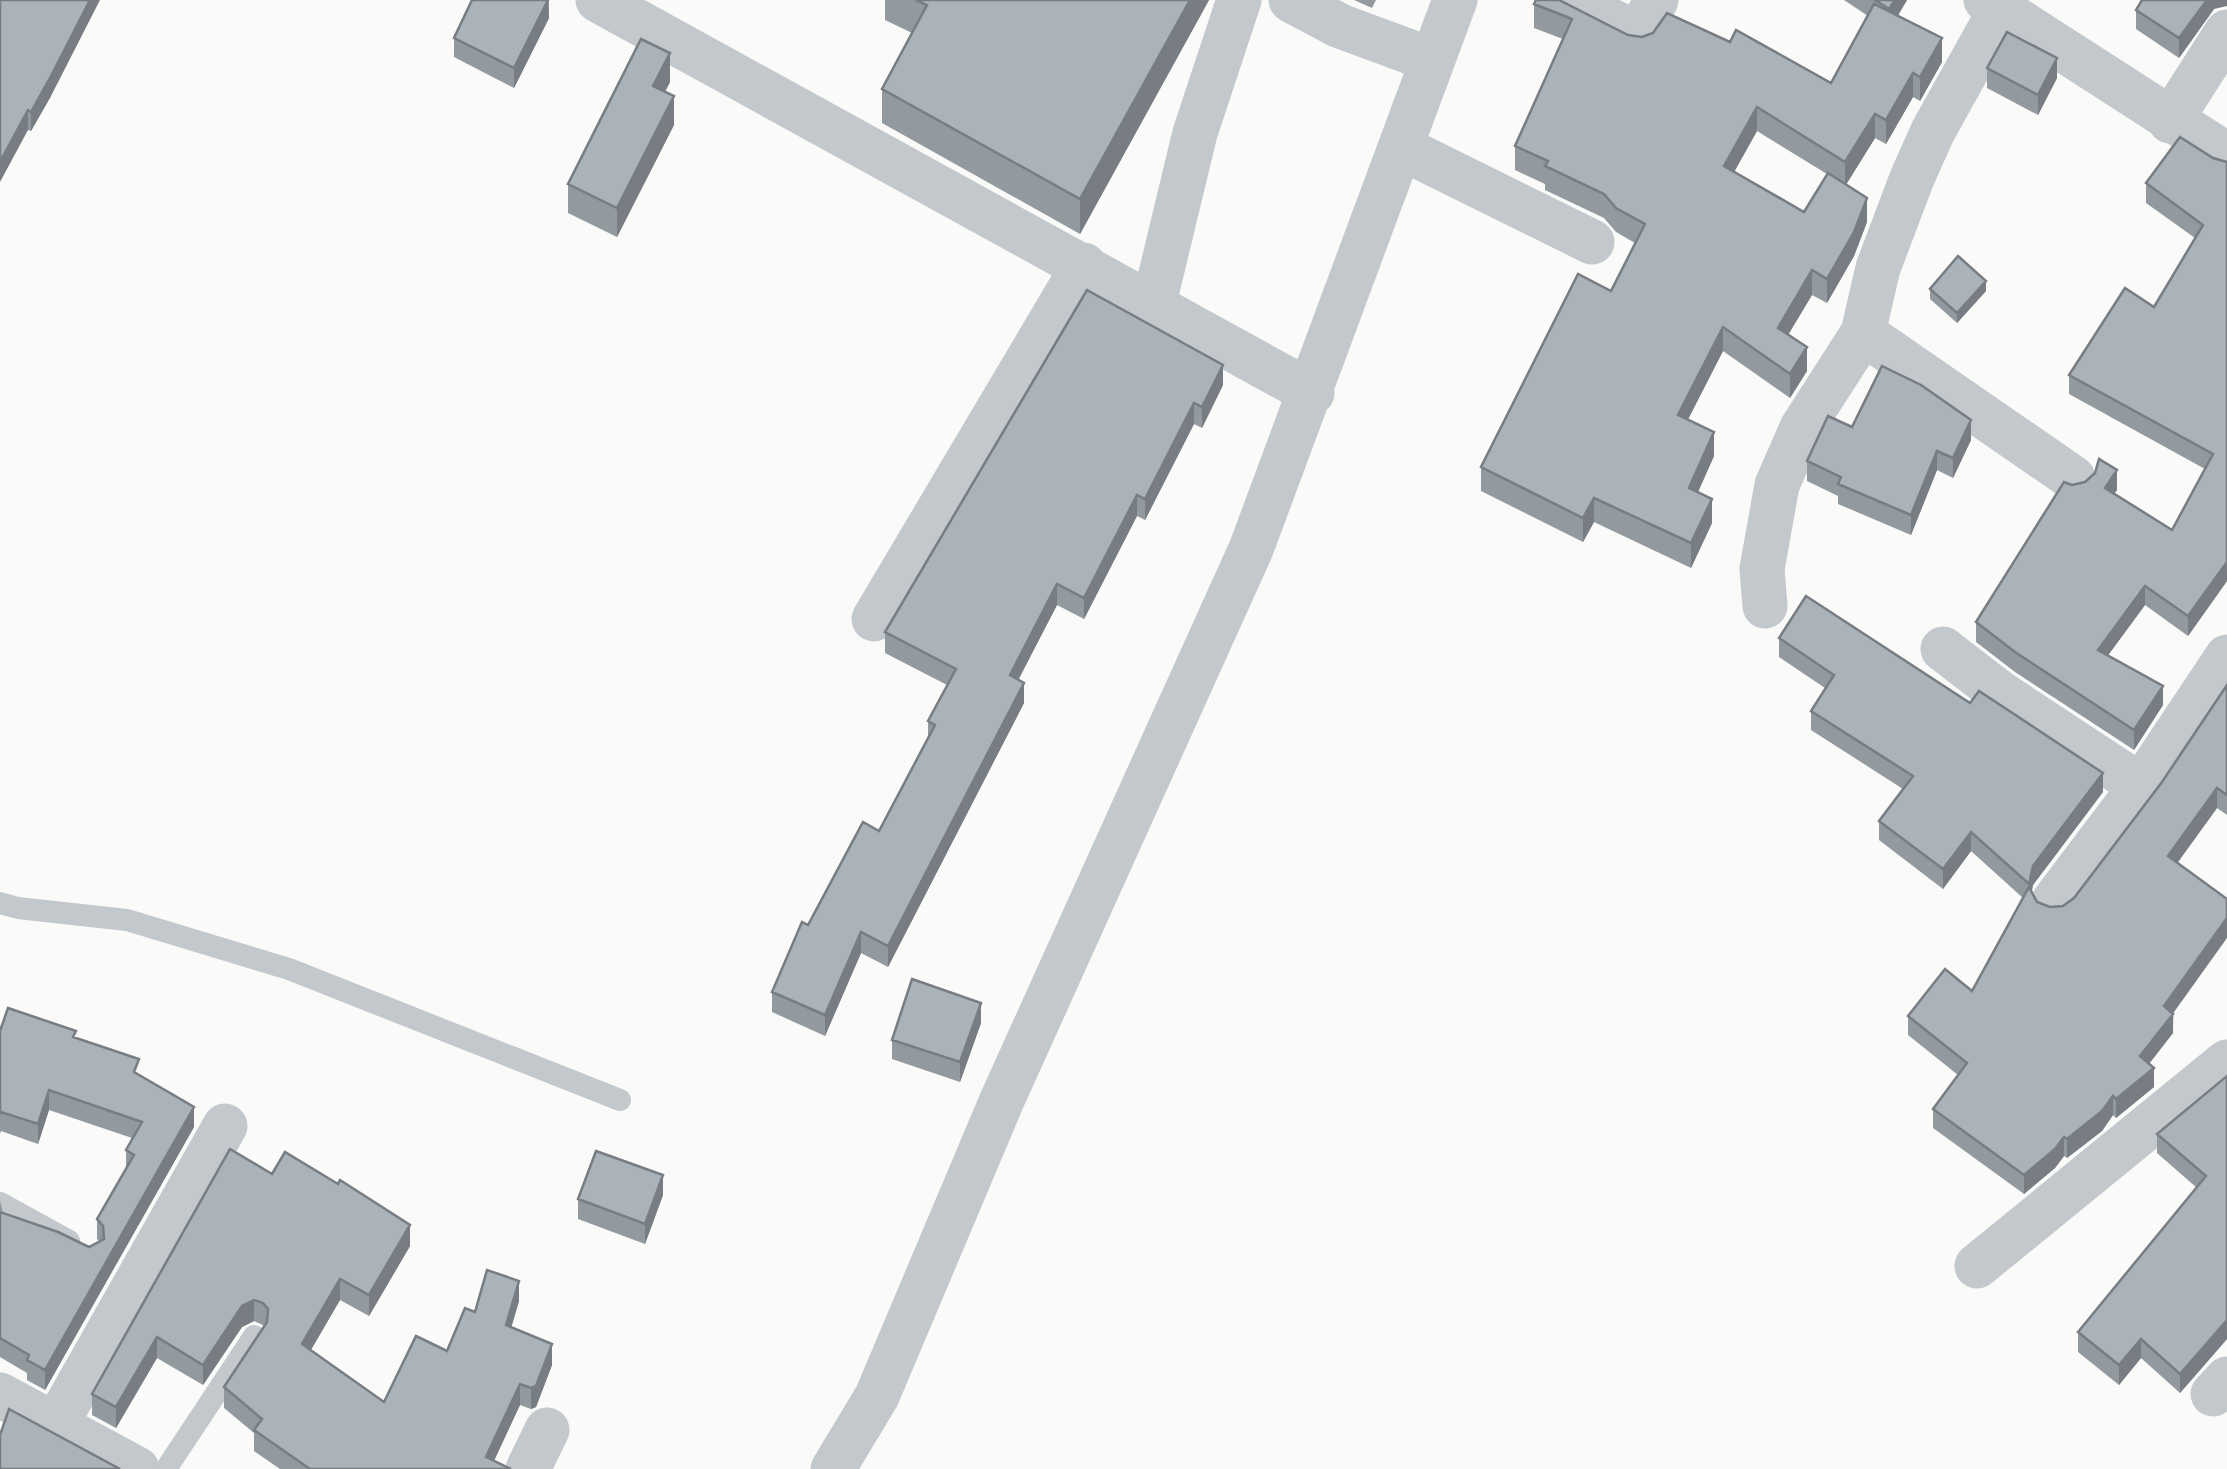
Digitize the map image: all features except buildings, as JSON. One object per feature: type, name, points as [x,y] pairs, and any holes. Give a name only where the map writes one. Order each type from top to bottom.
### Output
[{"type":"street","points":[[598,0],[1312,392]]},
{"type":"street","points":[[1154,303],[1195,133],[1239,0]]},
{"type":"street","points":[[1291,0],[1340,26],[1432,60]]},
{"type":"street","points":[[833,1469],[877,1396],[1002,1100],[1251,550],[1455,0]]},
{"type":"street","points":[[1570,0],[1639,35],[1656,0]]},
{"type":"street","points":[[1765,606],[1762,570],[1777,485],[1802,428],[1863,333],[1894,221],[1997,4],[2227,155]]},
{"type":"street","points":[[2170,121],[2227,32]]},
{"type":"street","points":[[1402,148],[1592,242]]},
{"type":"street","points":[[874,618],[1084,265]]},
{"type":"street","points":[[1863,333],[2073,478]]},
{"type":"street","points":[[1943,649],[2000,693],[2141,786]]},
{"type":"street","points":[[2054,901],[2141,786],[2210,719],[2227,657]]},
{"type":"street","points":[[1977,1266],[2227,1062]]},
{"type":"street","points":[[55,1426],[225,1126]]},
{"type":"street","points":[[0,1395],[137,1469]]},
{"type":"lane","points":[[0,902],[18,908],[127,920],[289,969],[620,1100]]},
{"type":"lane","points":[[0,1203],[90,1252]]},
{"type":"lane","points":[[166,1469],[254,1336]]}]
